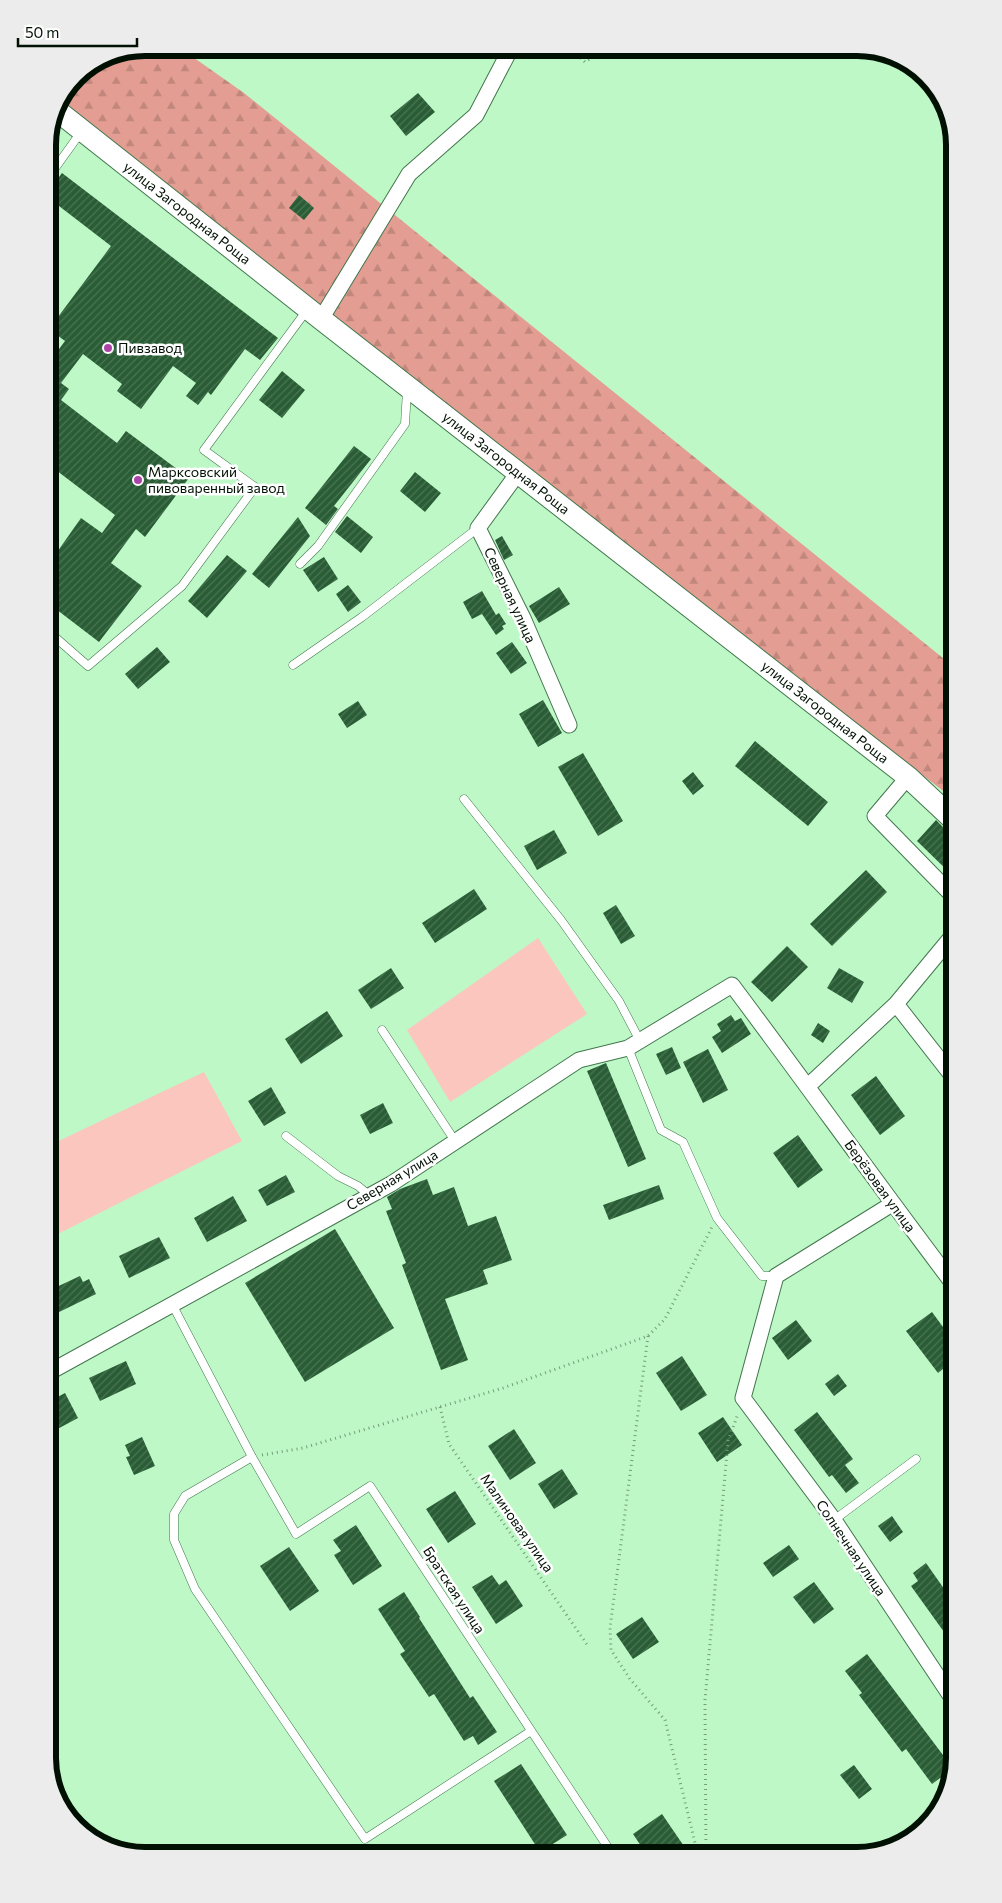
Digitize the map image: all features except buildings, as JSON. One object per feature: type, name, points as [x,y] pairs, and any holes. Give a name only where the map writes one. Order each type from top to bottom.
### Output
[{"type":"street","points":[[315,314],[409,174],[476,116],[507,56]]},
{"type":"street","name":"улица Загородная Роща","points":[[62,114],[908,777],[946,813]]},
{"type":"street","points":[[478,528],[518,473]]},
{"type":"street","name":"Северная улица","points":[[478,528],[522,618],[569,725]]},
{"type":"street","points":[[908,777],[875,816],[946,889]]},
{"type":"street","points":[[808,1086],[896,1004],[946,944]]},
{"type":"street","name":"Северная улица","points":[[56,1369],[391,1184],[579,1060],[634,1045],[732,985]]},
{"type":"street","name":"Берёзовая улица","points":[[732,985],[946,1275]]},
{"type":"street","points":[[896,1004],[946,1068]]},
{"type":"street","points":[[743,1398],[776,1276],[892,1204]]},
{"type":"street","name":"Солнечная улица","points":[[743,1398],[834,1520],[946,1689]]},
{"type":"lane","points":[[56,167],[82,131]]},
{"type":"lane","points":[[56,639],[88,666],[182,586],[255,487],[204,450],[315,314]]},
{"type":"lane","points":[[300,564],[318,546],[405,424],[408,387]]},
{"type":"lane","points":[[293,665],[369,611],[478,528]]},
{"type":"lane","points":[[464,800],[561,920],[619,1001],[661,1130],[684,1142],[717,1218],[762,1276],[776,1276]]},
{"type":"lane","points":[[382,1030],[455,1141]]},
{"type":"lane","points":[[286,1136],[338,1176],[358,1186],[369,1195]]},
{"type":"lane","points":[[172,1304],[252,1457],[185,1496],[174,1514],[174,1540],[195,1589],[365,1839],[531,1731]]},
{"type":"lane","points":[[56,1364],[66,1363]]},
{"type":"lane","name":"Братская улица","points":[[252,1457],[296,1534],[370,1486],[608,1847]]},
{"type":"lane","points":[[834,1520],[916,1458]]},
{"type":"path","points":[[578,56],[585,62],[594,56]]},
{"type":"path","points":[[252,1457],[303,1448],[503,1388],[648,1336],[665,1319],[717,1218]]},
{"type":"path","points":[[648,1336],[610,1628],[611,1650],[630,1679],[665,1720],[696,1847]]},
{"type":"path","points":[[706,1847],[705,1700],[728,1441],[743,1398]]},
{"type":"path","name":"Малиновая улица","points":[[440,1407],[449,1444],[588,1646]]},
{"type":"shaded area","points":[[538,938],[587,1014],[450,1102],[407,1030]]},
{"type":"shaded area","points":[[204,1072],[242,1141],[56,1235],[56,1142]]},
{"type":"green space","points":[[139,56],[191,56],[244,93],[946,661],[946,793],[424,399],[62,114],[68,101],[82,82],[106,65],[128,58]]},
{"type":"place","name":"Пивзавод","points":[[108,348]]},
{"type":"place","name":"Марксовский пивоваренный завод","points":[[138,480]]}]
